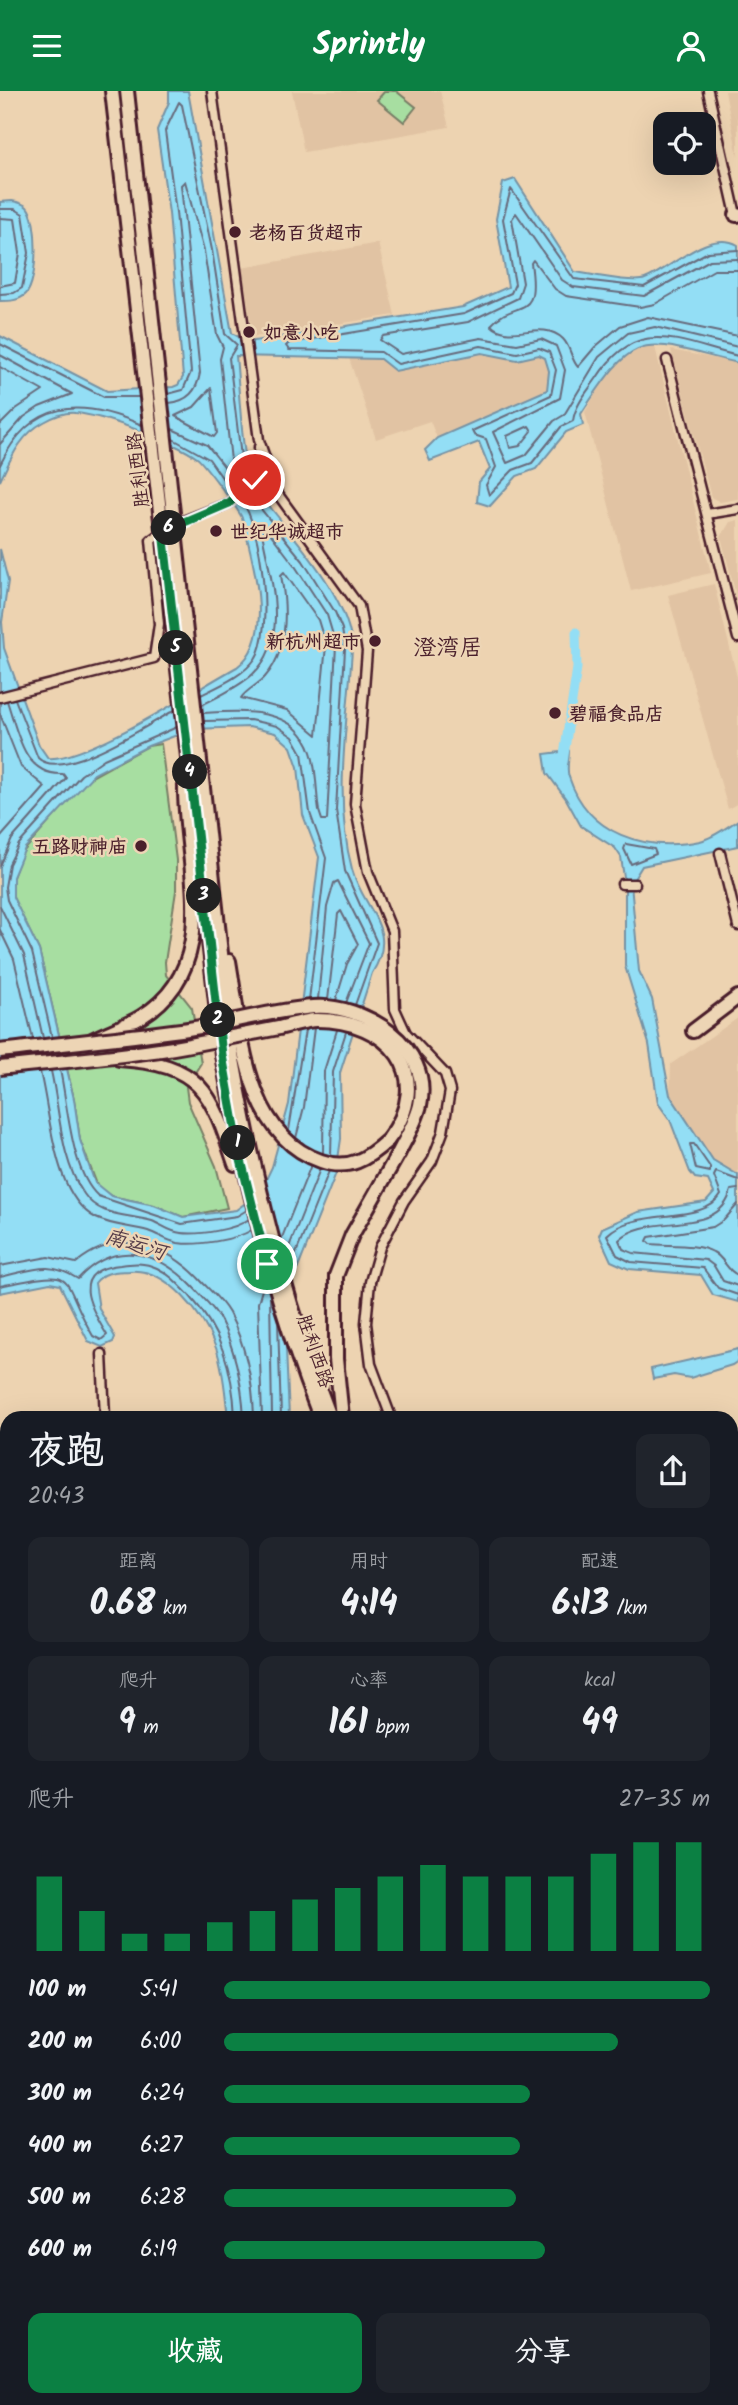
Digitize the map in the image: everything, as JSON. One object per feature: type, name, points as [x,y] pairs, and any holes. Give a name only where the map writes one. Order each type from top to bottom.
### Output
[{"type":"main road","name":"胜利西路","points":[[112,91],[159,443],[222,1055],[240,1156],[267,1264],[318,1411]]},
{"type":"main road","name":"胜利西路","points":[[127,91],[151,375]]},
{"type":"main road","name":"胜利西路","points":[[189,734],[211,866],[232,1054],[250,1155],[276,1260],[328,1411]]},
{"type":"main road","points":[[90,1040],[142,1016],[179,980],[191,947],[196,918],[184,807],[189,734]]},
{"type":"main road","points":[[0,1068],[182,1047],[315,1020],[357,1027],[385,1041],[401,1057],[408,1078],[410,1098],[401,1122],[388,1140],[355,1164],[331,1165],[312,1158],[289,1143],[270,1121],[251,1081],[211,866]]},
{"type":"main road","points":[[693,1031],[738,997]]},
{"type":"main road","points":[[0,1051],[183,1029],[315,1007],[359,1013],[389,1030],[410,1054],[419,1077],[420,1103],[398,1154],[352,1235],[336,1276],[336,1359],[341,1411]]},
{"type":"main road","points":[[90,1058],[155,1061],[183,1072],[205,1092],[221,1119],[267,1264]]},
{"type":"street","points":[[0,697],[154,657],[159,624],[151,540],[168,528],[229,503],[257,478],[259,440],[212,91]]},
{"type":"street","points":[[708,91],[737,215]]},
{"type":"street","points":[[667,360],[738,638]]},
{"type":"street","points":[[259,440],[277,493]]},
{"type":"street","points":[[257,478],[277,493],[359,606],[368,651],[355,804],[368,872],[392,930],[395,1009],[406,1033],[444,1075],[450,1091],[443,1132],[432,1161],[404,1201],[380,1247],[370,1282],[366,1323],[371,1364],[389,1411]]},
{"type":"street","points":[[707,515],[738,509]]},
{"type":"street","points":[[720,853],[738,926]]},
{"type":"street","points":[[622,884],[635,884]]},
{"type":"street","points":[[102,1354],[105,1411]]},
{"type":"shaded area","points":[[292,91],[440,91],[449,127],[304,152]]},
{"type":"shaded area","points":[[725,91],[738,91],[738,156]]},
{"type":"shaded area","points":[[378,243],[395,315],[253,337],[242,268]]},
{"type":"shaded area","points":[[654,343],[711,573],[631,591],[585,412],[612,366],[634,348]]},
{"type":"shaded area","points":[[671,350],[738,363],[738,499],[720,502],[711,497]]},
{"type":"shaded area","points":[[482,353],[517,360],[539,355],[545,358],[549,371],[547,390],[437,438],[430,421],[376,439],[349,358],[380,359],[395,371]]},
{"type":"shaded area","points":[[738,520],[738,603],[721,537],[730,522]]},
{"type":"shaded area","points":[[714,584],[738,681],[738,803],[728,809],[668,595]]},
{"type":"shaded area","points":[[738,1018],[738,1175],[713,1160],[670,1095],[671,1064]]},
{"type":"green space","points":[[385,91],[396,91],[416,107],[404,122],[377,100]]},
{"type":"green space","points":[[161,744],[176,860],[176,891],[165,962],[166,975],[192,1008],[201,1063],[186,1087],[188,1102],[216,1166],[227,1208],[183,1217],[154,1205],[111,1196],[98,1187],[80,1140],[74,1099],[39,950],[13,898],[13,877],[22,853],[86,780],[148,746]]},
{"type":"water","name":"南运河","points":[[169,91],[188,91],[232,333],[248,342],[463,307],[508,287],[496,219],[503,183],[515,179],[575,272],[622,280],[639,280],[655,274],[703,246],[727,241],[738,245],[738,363],[661,346],[645,347],[631,353],[616,365],[600,385],[581,414],[583,425],[566,432],[536,469],[517,476],[490,506],[477,502],[479,482],[490,469],[479,442],[430,461],[425,450],[437,438],[547,390],[549,371],[545,358],[539,355],[517,360],[482,353],[395,371],[380,359],[236,356],[246,462],[253,488],[322,574],[343,612],[349,631],[352,649],[343,759],[343,815],[352,869],[377,920],[382,944],[380,958],[372,973],[340,1073],[341,1139],[336,1173],[284,1303],[289,1411],[227,1411],[221,1365],[210,1335],[183,1296],[157,1277],[129,1271],[106,1274],[98,1279],[95,1283],[99,1309],[115,1337],[113,1342],[102,1347],[88,1341],[60,1285],[50,1283],[0,1293],[0,549],[8,581],[2,622],[4,648],[39,745],[48,758],[65,756],[114,737],[237,667],[249,654],[256,637],[259,617],[255,575],[242,518],[206,468],[187,452],[120,424],[68,413],[48,420],[29,433],[17,448],[0,481],[0,336],[107,391],[173,387],[178,385],[183,377],[169,213],[157,130],[169,102]],"holes":[[[249,727],[275,733],[291,747],[298,767],[303,815],[319,857],[289,1104],[272,1167],[260,1192],[236,1210],[183,1217],[154,1205],[111,1196],[95,1183],[80,1140],[74,1099],[39,950],[13,897],[13,877],[25,848],[94,774],[148,746],[193,729]]]},
{"type":"water","points":[[12,201],[27,207],[31,214],[34,224],[35,264],[26,294],[10,301],[0,301],[0,202]]},
{"type":"water","points":[[569,751],[568,774],[578,797],[604,826],[621,835],[639,841],[679,844],[705,840],[738,820],[738,846],[642,866],[631,884],[639,971],[652,999],[670,1095],[713,1160],[738,1175],[738,1302],[713,1295],[701,1275],[629,1269],[611,1261],[599,1235],[602,1228],[638,1212],[706,1202],[714,1193],[708,1180],[695,1178],[690,1172],[670,1120],[658,1103],[649,1044],[625,966],[625,884],[621,857],[615,848],[581,826],[547,773],[544,754]]},
{"type":"water","points":[[738,1349],[738,1361],[732,1365],[690,1378],[674,1375],[653,1379],[651,1369]]},
{"type":"waterway","points":[[563,762],[577,668],[576,632]]},
{"type":"place","name":"老杨百货超市","points":[[235,232]]},
{"type":"place","name":"如意小吃","points":[[249,332]]},
{"type":"place","name":"世纪华诚超市","points":[[216,531]]},
{"type":"place","name":"新杭州超市","points":[[375,641]]},
{"type":"place","name":"碧福食品店","points":[[555,713]]},
{"type":"place","name":"五路财神庙","points":[[141,846]]},
{"type":"district","name":"澄湾居","points":[[448,647]]},
{"type":"route","points":[[255,480],[229,503],[163,531],[222,1055],[240,1156],[267,1264]]}]
